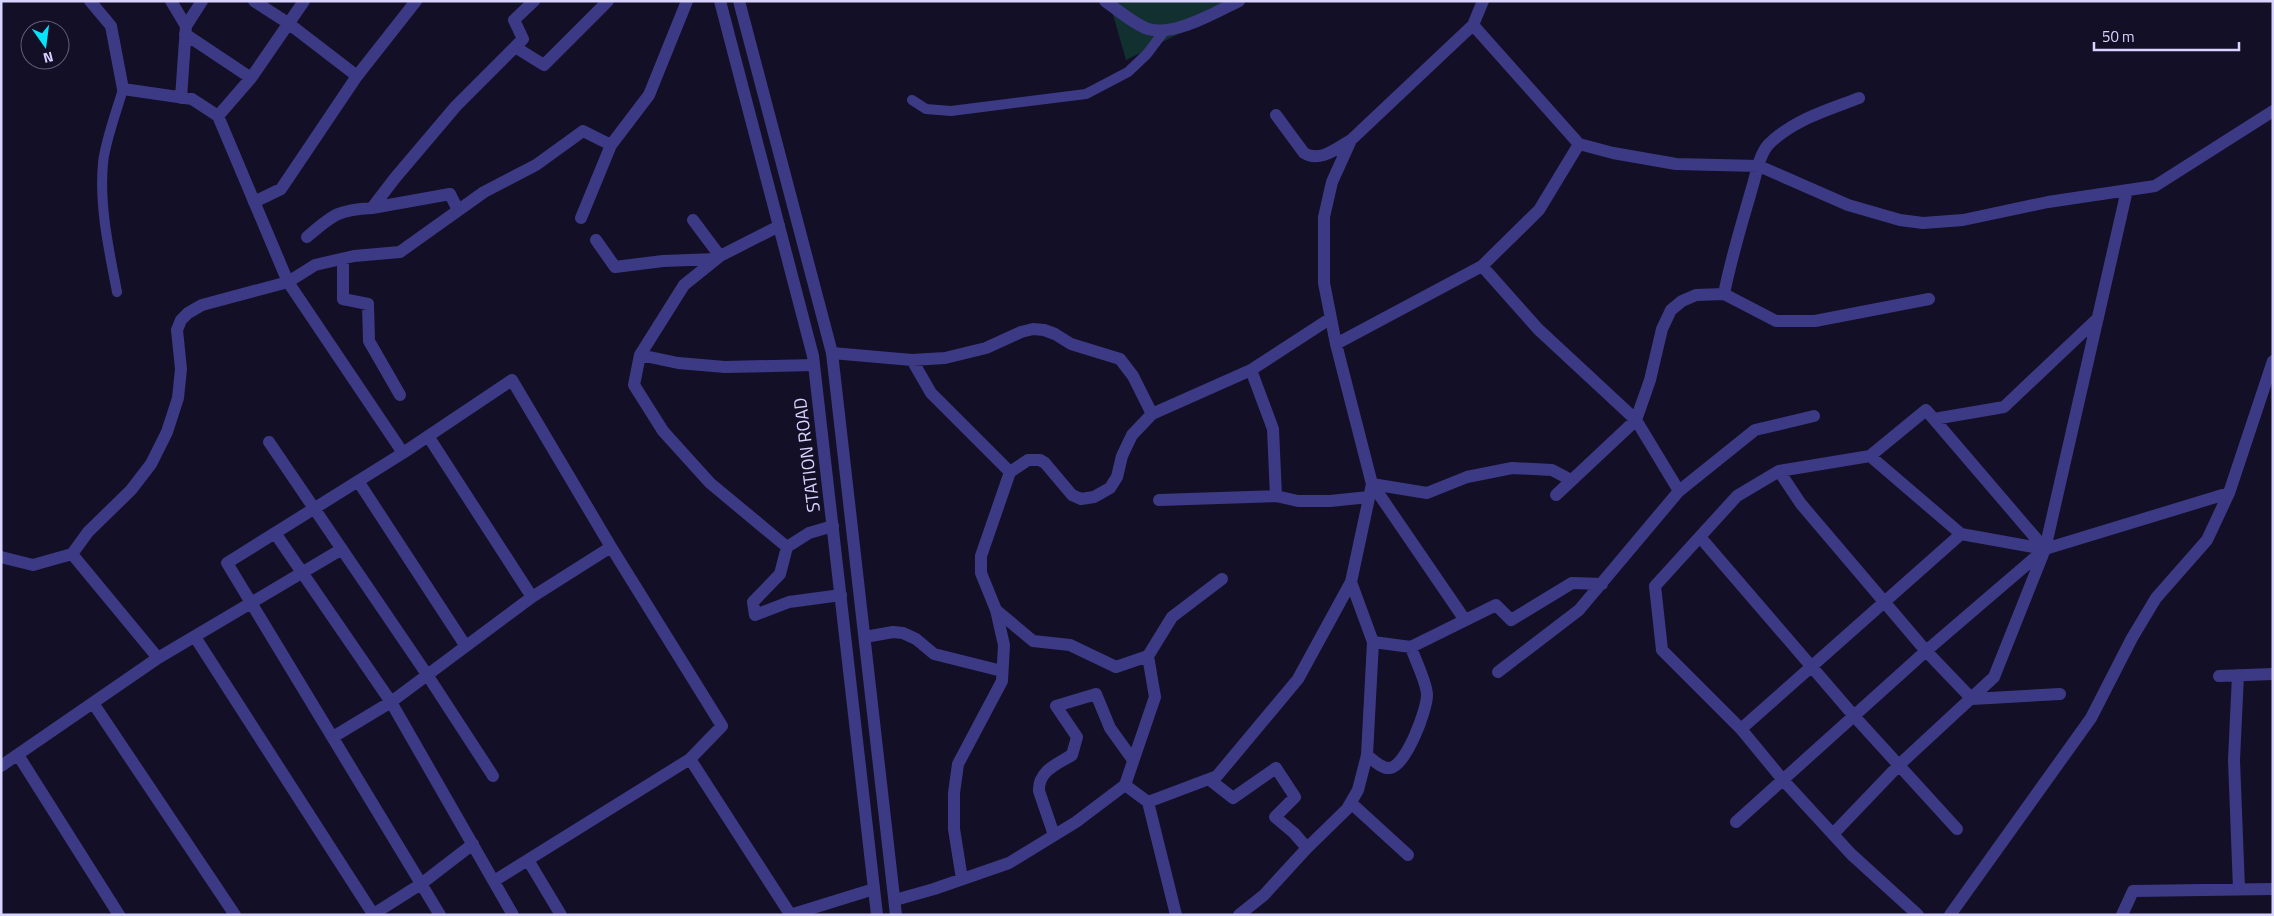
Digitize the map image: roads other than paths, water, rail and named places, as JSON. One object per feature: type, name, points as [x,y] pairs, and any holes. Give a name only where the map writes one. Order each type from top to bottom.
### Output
[{"type":"street","points":[[90,1],[111,26],[123,89],[192,100],[218,116],[288,282],[403,453]]},
{"type":"street","points":[[171,1],[185,30],[251,78]]},
{"type":"street","points":[[181,98],[185,30],[202,1]]},
{"type":"street","points":[[254,1],[288,23],[357,76]]},
{"type":"street","points":[[218,116],[251,78],[304,1]]},
{"type":"street","points":[[254,202],[281,189],[357,76],[416,1]]},
{"type":"street","points":[[372,208],[456,106],[523,39],[514,20],[534,1]]},
{"type":"street","points":[[515,47],[544,65],[608,1]]},
{"type":"street","points":[[581,218],[611,145],[649,95],[687,1]]},
{"type":"street","name":"STATION ROAD","points":[[720,1],[814,365],[877,915]]},
{"type":"street","name":"STATION ROAD","points":[[739,1],[832,353],[896,915]]},
{"type":"street","points":[[1105,1],[1148,29],[1165,30],[1200,20],[1239,1]]},
{"type":"street","points":[[1276,115],[1304,153],[1309,156],[1321,156],[1351,140],[1474,25],[1483,1]]},
{"type":"street","points":[[1474,25],[1579,144],[1613,153],[1676,164],[1758,166],[1848,205],[1900,220],[1923,224],[1963,220],[2048,202],[2155,186],[2273,111]]},
{"type":"street","points":[[1724,294],[1758,166],[1767,146],[1786,130],[1859,98]]},
{"type":"street","points":[[1,557],[33,565],[72,554],[88,532],[131,490],[151,464],[167,432],[178,398],[181,369],[177,330],[181,320],[188,313],[202,305],[288,282],[315,265],[343,259],[400,252],[484,192],[536,165],[583,131],[611,145]]},
{"type":"street","points":[[1351,140],[1332,182],[1324,217],[1324,283],[1336,344],[1371,491],[1465,620]]},
{"type":"street","points":[[1336,344],[1482,266],[1539,210],[1579,144]]},
{"type":"street","points":[[1832,834],[1899,765],[1994,677],[2044,549],[2127,190]]},
{"type":"street","points":[[307,237],[334,214],[348,209],[372,208],[450,194],[458,210]]},
{"type":"street","points":[[694,220],[718,257]]},
{"type":"street","points":[[779,226],[718,257],[684,285],[640,355],[634,385],[662,431],[710,483],[787,547]]},
{"type":"street","points":[[596,240],[616,267],[718,257]]},
{"type":"street","points":[[343,259],[343,299],[368,304],[369,341],[400,395]]},
{"type":"street","points":[[1482,266],[1538,329],[1636,420],[1679,491]]},
{"type":"street","points":[[1556,495],[1636,420],[1650,380],[1662,329],[1671,310],[1682,301],[1696,295],[1724,294],[1776,321],[1815,321],[1929,299]]},
{"type":"street","points":[[962,879],[954,829],[954,793],[958,764],[1002,681],[1004,645],[996,610],[982,573],[981,556],[1010,472],[1028,460],[1040,460],[1045,463],[1072,495],[1081,499],[1094,497],[1110,488],[1117,477],[1122,456],[1132,435],[1152,414],[1251,370],[1331,318]]},
{"type":"street","points":[[1934,419],[2004,407],[2098,318]]},
{"type":"street","points":[[832,353],[912,360],[962,355],[986,348],[1021,332],[1032,329],[1044,330],[1055,334],[1071,344],[1120,359],[1133,376],[1152,414]]},
{"type":"street","points":[[640,355],[678,363],[725,367],[814,365]]},
{"type":"street","points":[[912,360],[931,393],[1010,472]]},
{"type":"street","points":[[1950,915],[2092,718],[2132,638],[2156,598],[2207,540],[2229,492],[2273,361]]},
{"type":"street","points":[[1251,370],[1273,429],[1276,496]]},
{"type":"street","points":[[440,915],[227,563],[403,453],[512,380],[611,547],[722,726],[690,759],[494,881]]},
{"type":"street","points":[[1918,915],[1851,854],[1783,780],[1741,729],[1662,650],[1655,586],[1737,496],[1778,471],[1870,456],[1926,410],[2044,549]]},
{"type":"street","points":[[1498,672],[1579,610],[1679,491],[1755,430],[1814,416]]},
{"type":"street","points":[[428,436],[532,597]]},
{"type":"street","points":[[269,442],[426,673],[493,776]]},
{"type":"street","points":[[1870,456],[1961,534],[2044,549]]},
{"type":"street","points":[[1159,500],[1276,496],[1298,501],[1322,501],[1371,491],[1427,493],[1467,478],[1512,468],[1552,470],[1571,480]]},
{"type":"street","points":[[1778,471],[1801,504],[1883,601],[1926,651],[1972,699],[2060,694]]},
{"type":"street","points":[[358,481],[465,645]]},
{"type":"street","points":[[1148,802],[1217,776],[1298,679],[1351,582],[1371,491]]},
{"type":"street","points":[[1736,822],[1926,651],[2044,549],[2229,492]]},
{"type":"street","points":[[833,526],[808,532],[787,547],[780,574],[753,602],[755,615],[788,602],[840,595]]},
{"type":"street","points":[[275,533],[391,702],[513,915]]},
{"type":"street","points":[[1741,729],[1883,601],[1961,534]]},
{"type":"street","points":[[1700,537],[1854,716],[1957,829]]},
{"type":"street","points":[[333,737],[391,702],[426,673],[532,597],[611,547]]},
{"type":"street","points":[[1,766],[158,658],[342,550]]},
{"type":"street","points":[[72,554],[158,658]]},
{"type":"street","points":[[996,610],[1033,641],[1070,646],[1116,667],[1148,656],[1172,617],[1222,579]]},
{"type":"street","points":[[1239,915],[1264,895],[1306,848],[1347,809],[1358,790],[1367,755],[1373,642],[1351,582]]},
{"type":"street","points":[[1373,642],[1411,647],[1496,604],[1512,620],[1572,583],[1602,584]]},
{"type":"street","points":[[865,637],[893,632],[903,633],[934,654],[1002,671]]},
{"type":"street","points":[[195,637],[373,914],[421,884],[473,844]]},
{"type":"street","points":[[1367,755],[1384,768],[1393,767],[1400,761],[1415,734],[1426,707],[1427,692],[1411,647]]},
{"type":"street","points":[[895,900],[1009,863],[1076,822],[1124,784],[1155,696],[1148,656]]},
{"type":"street","points":[[2220,676],[2273,674]]},
{"type":"street","points":[[2238,675],[2234,760],[2239,889]]},
{"type":"street","points":[[1054,835],[1039,791],[1039,784],[1045,772],[1072,755],[1077,737],[1056,706],[1096,694],[1110,728],[1133,760]]},
{"type":"street","points":[[92,704],[235,915]]},
{"type":"street","points":[[18,755],[120,915]]},
{"type":"street","points":[[690,759],[790,915],[874,889]]},
{"type":"street","points":[[1210,780],[1233,798],[1276,768],[1295,797],[1275,817],[1294,833],[1306,848]]},
{"type":"street","points":[[1124,784],[1148,802],[1176,915]]},
{"type":"street","points":[[1351,803],[1408,855]]},
{"type":"street","points":[[528,860],[561,915]]},
{"type":"street","points":[[2122,915],[2133,891],[2273,889]]},
{"type":"lane","points":[[912,100],[926,109],[951,111],[1086,94],[1128,72],[1147,54],[1165,30]]},
{"type":"lane","points":[[117,292],[102,193],[104,161],[123,89]]}]
